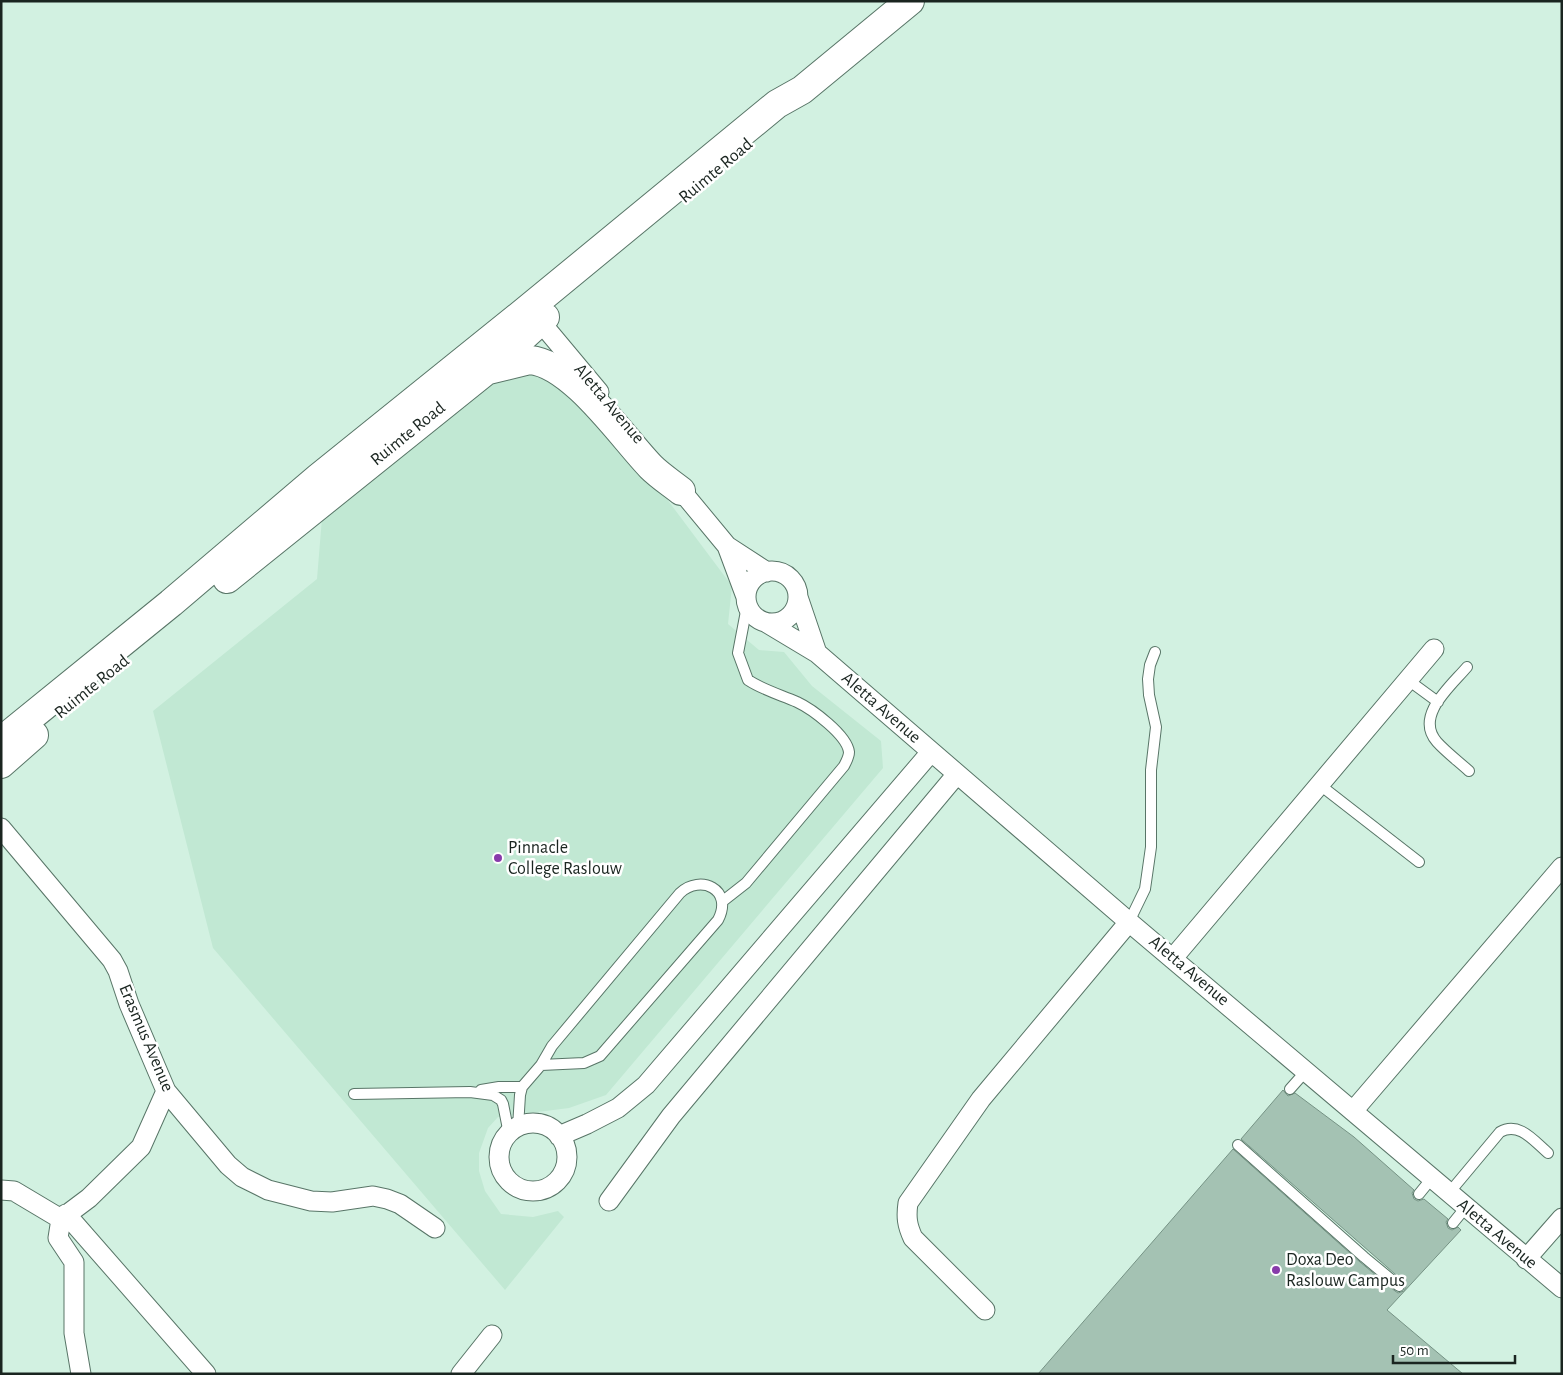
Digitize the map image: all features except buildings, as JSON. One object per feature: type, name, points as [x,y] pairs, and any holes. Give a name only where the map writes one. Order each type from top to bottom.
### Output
[{"type":"main road","name":"Ruimte Road","points":[[1,741],[201,578],[318,478],[535,315],[777,104],[802,90],[910,1]]},
{"type":"main road","name":"Ruimte Road","points":[[1,764],[43,727],[487,370],[535,315]]},
{"type":"main road","points":[[487,370],[536,360],[557,370],[606,413],[652,468],[681,491]]},
{"type":"main road","points":[[1,725],[35,715]]},
{"type":"street","name":"Aletta Avenue","points":[[535,315],[727,546],[768,572]]},
{"type":"street","name":"Aletta Avenue","points":[[727,546],[746,601]]},
{"type":"street","points":[[768,572],[785,575],[792,581],[798,598],[792,614],[785,620],[776,623],[767,623],[759,620],[752,614],[746,601],[747,588],[752,580],[768,572]]},
{"type":"street","name":"Aletta Avenue","points":[[798,598],[817,653]]},
{"type":"street","name":"Aletta Avenue","points":[[767,623],[817,653],[1129,922],[1562,1288]]},
{"type":"street","points":[[1173,958],[1434,649]]},
{"type":"street","points":[[559,1136],[618,1108],[646,1085],[931,752]]},
{"type":"street","points":[[609,1201],[670,1116],[957,774]]},
{"type":"street","name":"Erasmus Avenue","points":[[1,828],[116,966],[128,1004],[166,1091],[228,1165],[242,1177],[268,1190],[311,1202],[332,1202],[373,1196],[387,1199],[400,1204],[435,1228]]},
{"type":"street","points":[[1352,1110],[1562,867]]},
{"type":"street","points":[[986,1310],[913,1238],[907,1224],[908,1203],[981,1099],[1129,922]]},
{"type":"street","points":[[81,1374],[74,1333],[74,1262],[58,1238],[64,1217],[89,1198],[141,1146],[166,1091]]},
{"type":"street","points":[[529,1124],[540,1124],[551,1128],[559,1136],[565,1145],[567,1156],[563,1172],[553,1184],[543,1189],[532,1191],[521,1189],[512,1183],[502,1170],[499,1154],[502,1143],[513,1130],[529,1124]]},
{"type":"street","points":[[1,1190],[14,1191],[64,1217],[206,1374]]},
{"type":"street","points":[[1526,1258],[1562,1218]]},
{"type":"street","points":[[461,1374],[492,1334]]},
{"type":"lane","points":[[723,901],[746,883],[844,766],[849,755],[844,738],[834,728],[799,704],[748,680],[738,654],[746,601]]},
{"type":"lane","points":[[1129,922],[1145,888],[1151,847],[1151,770],[1156,727],[1149,695],[1148,679],[1150,665],[1155,652]]},
{"type":"lane","points":[[1467,667],[1432,709],[1428,721],[1430,732],[1437,742],[1469,771]]},
{"type":"lane","points":[[1408,680],[1438,702]]},
{"type":"lane","points":[[1320,785],[1419,862]]},
{"type":"lane","points":[[513,1130],[522,1087],[541,1065],[552,1046],[685,888],[708,886],[718,891],[723,901],[723,912],[718,920],[600,1056],[584,1064],[541,1065]]},
{"type":"lane","points":[[1290,1090],[1306,1071]]},
{"type":"lane","points":[[470,1092],[499,1087],[522,1087]]},
{"type":"lane","points":[[354,1094],[470,1092],[493,1095],[502,1100],[513,1130]]},
{"type":"lane","points":[[1449,1193],[1500,1132],[1507,1128],[1518,1129],[1548,1153]]},
{"type":"lane","points":[[1238,1145],[1364,1257],[1400,1286]]},
{"type":"lane","points":[[1419,1194],[1432,1178]]},
{"type":"lane","points":[[1453,1223],[1466,1207]]},
{"type":"shaded area","name":"Pinnacle College Raslouw","points":[[524,358],[571,371],[732,586],[728,624],[759,650],[784,652],[812,686],[881,741],[883,768],[606,1095],[569,1108],[498,1117],[488,1128],[479,1153],[479,1171],[485,1191],[501,1214],[533,1217],[558,1211],[564,1217],[505,1290],[213,948],[153,711],[317,579],[322,518]]},
{"type":"place","name":"Pinnacle College Raslouw","points":[[498,858]]},
{"type":"place","name":"Doxa Deo Raslouw Campus","points":[[1276,1270]]}]
